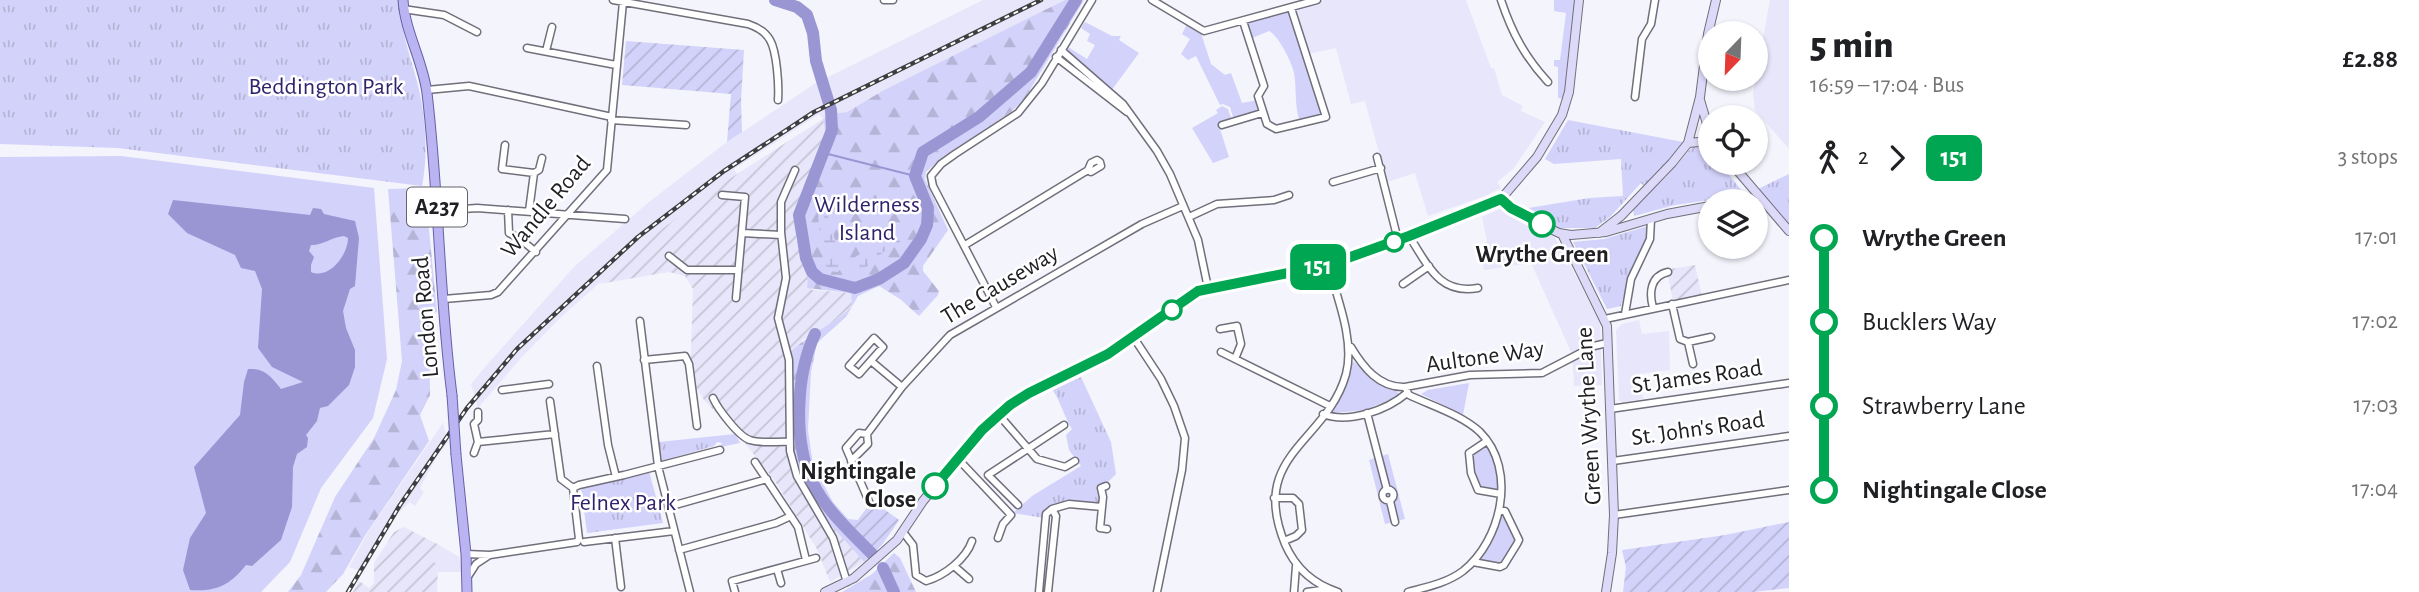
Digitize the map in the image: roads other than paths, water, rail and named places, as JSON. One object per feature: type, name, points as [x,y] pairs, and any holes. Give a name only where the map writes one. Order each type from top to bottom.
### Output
[{"type":"main road","points":[[829,591],[857,576],[885,551],[902,532],[923,500],[999,415],[1024,396],[1080,370],[1133,338],[1198,291],[1328,265],[1501,199],[1537,157],[1562,115],[1569,92],[1579,0]]},
{"type":"main road","points":[[1600,233],[1629,207],[1688,143],[1700,97],[1709,27],[1716,0]]},
{"type":"main road","name":"London Road","points":[[403,4],[427,90],[467,592]]},
{"type":"main road","points":[[1700,97],[1701,105]]},
{"type":"main road","points":[[1688,143],[1698,142]]},
{"type":"main road","points":[[1501,199],[1511,208],[1562,234],[1600,233],[1698,209]]},
{"type":"main road","points":[[1629,207],[1632,218],[1648,220]]},
{"type":"main road","points":[[1768,210],[1789,231]]},
{"type":"main road","name":"Green Wrythe Lane","points":[[1562,234],[1605,319],[1614,514],[1606,592]]},
{"type":"street","points":[[613,0],[643,3],[760,28],[773,46],[778,100]]},
{"type":"street","points":[[884,0],[893,0]]},
{"type":"street","points":[[996,307],[933,186],[933,172],[955,154],[1018,113],[1042,83],[1091,0]]},
{"type":"street","points":[[1152,0],[1204,31],[1317,0]]},
{"type":"street","points":[[1501,0],[1518,44],[1531,64],[1548,82]]},
{"type":"street","points":[[1635,97],[1642,39],[1651,24],[1656,0]]},
{"type":"street","name":"Wandle Road","points":[[444,299],[498,292],[607,170],[623,2]]},
{"type":"street","points":[[403,4],[444,15],[477,32]]},
{"type":"street","points":[[1243,21],[1264,86],[1258,96],[1267,124],[1276,129],[1326,117],[1291,8]]},
{"type":"street","points":[[546,51],[552,27]]},
{"type":"street","points":[[527,48],[616,65]]},
{"type":"street","points":[[1061,50],[1124,104],[1166,166],[1198,240],[1208,288]]},
{"type":"street","points":[[1056,57],[1132,115]]},
{"type":"street","points":[[427,90],[469,86],[612,118],[686,125]]},
{"type":"street","points":[[1222,125],[1262,113]]},
{"type":"street","points":[[505,145],[502,169],[534,173],[540,170],[542,158]]},
{"type":"street","points":[[1377,157],[1398,240]]},
{"type":"street","points":[[1343,190],[1336,181],[1381,168]]},
{"type":"street","points":[[795,170],[781,201],[781,235],[786,278],[778,318],[789,360],[790,442],[797,476],[833,538],[847,582]]},
{"type":"street","points":[[965,246],[1088,170]]},
{"type":"street","points":[[529,211],[534,173]]},
{"type":"street","points":[[1252,191],[1252,200]]},
{"type":"street","points":[[722,195],[745,197],[736,298]]},
{"type":"street","points":[[1189,217],[1214,205],[1275,200],[1289,195]]},
{"type":"street","name":"The Causeway","points":[[867,434],[859,433],[846,447],[851,461],[868,443],[867,434],[902,387],[943,341],[996,307],[1142,224],[1183,206]]},
{"type":"street","points":[[437,211],[477,208],[625,219]]},
{"type":"street","points":[[508,210],[509,233],[536,252]]},
{"type":"street","points":[[1625,314],[1631,279],[1650,239],[1648,220]]},
{"type":"street","points":[[742,233],[781,235]]},
{"type":"street","points":[[1409,236],[1429,266],[1449,287],[1463,290],[1478,288]]},
{"type":"street","points":[[669,256],[687,270],[738,270]]},
{"type":"street","points":[[1328,265],[1349,344],[1361,363],[1378,380],[1406,390],[1471,425],[1487,440],[1498,466],[1501,494],[1499,511],[1488,540],[1473,562],[1443,582],[1408,592]]},
{"type":"street","points":[[1404,284],[1429,266]]},
{"type":"street","points":[[1653,308],[1650,288],[1658,275],[1668,272]]},
{"type":"street","points":[[1605,319],[1789,280]]},
{"type":"street","points":[[1672,304],[1680,340],[1688,342],[1711,337]]},
{"type":"street","points":[[640,321],[658,466],[691,592]]},
{"type":"street","points":[[1220,329],[1237,326],[1241,344],[1235,359]]},
{"type":"street","points":[[874,338],[883,347],[871,361],[859,374],[849,366],[874,338]]},
{"type":"street","points":[[1133,338],[1162,381],[1185,438],[1182,470],[1157,592]]},
{"type":"street","points":[[1688,342],[1693,364]]},
{"type":"street","name":"Aultone Way","points":[[1406,390],[1470,375],[1542,373],[1594,346],[1607,343]]},
{"type":"street","points":[[1294,592],[1296,566],[1277,522],[1274,498],[1288,458],[1330,406],[1347,372],[1349,344]]},
{"type":"street","points":[[1221,352],[1330,406]]},
{"type":"street","points":[[644,360],[685,356],[691,375],[696,426]]},
{"type":"street","points":[[871,361],[902,387]]},
{"type":"street","points":[[597,366],[608,445],[616,477]]},
{"type":"street","name":"St James Road","points":[[1610,409],[1789,383]]},
{"type":"street","points":[[502,390],[549,384]]},
{"type":"street","points":[[1324,414],[1336,417],[1367,413],[1394,402],[1406,390]]},
{"type":"street","points":[[713,398],[745,438],[753,441],[790,442]]},
{"type":"street","points":[[550,401],[561,479],[573,488],[581,541]]},
{"type":"street","points":[[474,453],[478,442],[474,424],[478,420],[478,412]]},
{"type":"street","points":[[1367,413],[1387,490],[1383,498],[1390,501],[1395,522]]},
{"type":"street","points":[[999,415],[1037,459],[1065,467],[1075,461]]},
{"type":"street","points":[[1018,505],[988,475],[1064,425]]},
{"type":"street","points":[[478,442],[555,434]]},
{"type":"street","name":"St. John's Road","points":[[1613,461],[1789,436]]},
{"type":"street","points":[[1487,440],[1469,453],[1471,473],[1475,488],[1501,494]]},
{"type":"street","points":[[573,488],[720,450]]},
{"type":"street","points":[[958,459],[1012,515],[1003,524],[998,538]]},
{"type":"street","points":[[851,461],[870,504]]},
{"type":"street","points":[[755,462],[798,527],[806,560]]},
{"type":"street","points":[[668,508],[767,479]]},
{"type":"street","points":[[1106,486],[1101,488],[1103,497],[1100,528],[1107,529]]},
{"type":"street","points":[[1614,514],[1789,490]]},
{"type":"street","points":[[1274,498],[1295,499],[1299,504],[1303,530],[1284,541]]},
{"type":"street","points":[[1039,592],[1046,514],[1052,509],[1069,504],[1102,507]]},
{"type":"street","points":[[1048,592],[1056,516],[1052,509]]},
{"type":"street","points":[[1473,562],[1500,567],[1517,544],[1519,540],[1514,527],[1505,511],[1499,511]]},
{"type":"street","points":[[679,550],[776,523],[791,516]]},
{"type":"street","points":[[466,554],[490,555],[581,541],[674,531]]},
{"type":"street","points":[[902,532],[912,542],[915,573],[919,579],[930,580],[954,566],[972,541]]},
{"type":"street","points":[[615,538],[621,587]]},
{"type":"street","points":[[467,578],[476,564],[490,555]]},
{"type":"street","points":[[735,592],[732,581],[816,558]]},
{"type":"street","points":[[954,566],[969,579]]},
{"type":"street","points":[[1296,566],[1338,592]]},
{"type":"street","points":[[777,569],[781,583]]},
{"type":"street","points":[[1307,592],[1330,589]]},
{"type":"waterway","points":[[775,0],[797,7],[807,15],[813,33],[816,61],[831,110],[832,130],[799,215],[806,258],[812,272],[820,279],[855,288],[879,279],[904,263],[921,239],[927,225],[928,208],[915,176],[923,152],[979,117],[1031,72],[1076,0]]},
{"type":"waterway","points":[[824,153],[915,176]]},
{"type":"waterway","points":[[815,334],[804,368],[799,408],[806,465],[824,502],[874,556]]},
{"type":"waterway","points":[[883,568],[894,592]]},
{"type":"railway","points":[[348,592],[400,505],[467,408],[517,349],[638,237],[724,171],[814,112],[1041,0]]},
{"type":"place","name":"Wrythe Green","points":[[1542,224]]},
{"type":"place","name":"Nightingale Close","points":[[935,486]]},
{"type":"park label","name":"Beddington Park","points":[[326,87]]},
{"type":"park label","name":"Wilderness Island","points":[[867,219]]},
{"type":"park label","name":"Felnex Park","points":[[623,503]]}]
